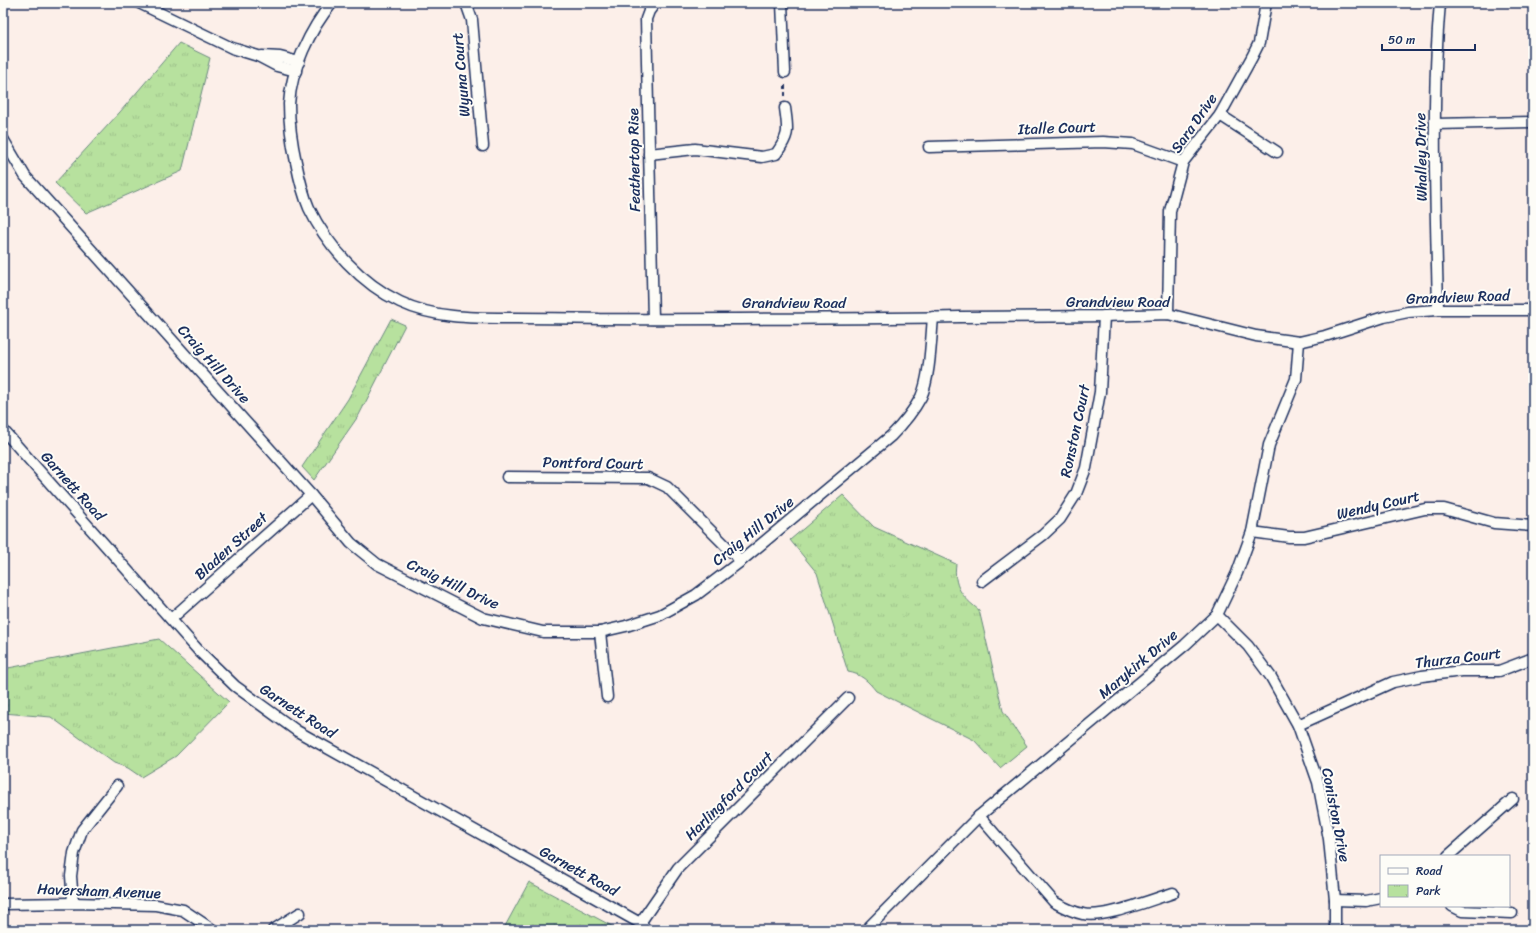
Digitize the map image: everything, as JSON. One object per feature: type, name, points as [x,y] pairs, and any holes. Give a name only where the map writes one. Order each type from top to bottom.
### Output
[{"type":"street","points":[[139,3],[232,48],[258,56],[277,66],[298,67]]},
{"type":"street","name":"Grandview Road","points":[[332,3],[324,13],[311,35],[298,67],[289,104],[291,129],[300,180],[309,208],[322,230],[337,251],[353,268],[374,286],[399,302],[430,313],[463,317],[653,319],[1104,316],[1168,314],[1256,336],[1299,342],[1408,312],[1438,310],[1533,310]]},
{"type":"street","name":"Wyuna Court","points":[[466,3],[472,20],[483,146]]},
{"type":"street","name":"Feathertop Rise","points":[[653,319],[646,19],[649,11],[655,3]]},
{"type":"street","points":[[782,3],[785,72]]},
{"type":"street","name":"Sara Drive","points":[[1168,314],[1170,211],[1183,162],[1220,116],[1259,43],[1266,3]]},
{"type":"street","name":"Whalley Drive","points":[[1438,310],[1435,124],[1437,43],[1440,3]]},
{"type":"street","points":[[649,154],[695,149],[762,156],[776,154],[783,144],[788,132],[785,108]]},
{"type":"street","points":[[1220,116],[1277,152]]},
{"type":"street","points":[[1435,124],[1533,122]]},
{"type":"street","name":"Craig Hill Drive","points":[[3,139],[25,176],[311,495],[351,543],[377,564],[483,618],[543,632],[600,632],[626,626],[667,612],[696,595],[741,561],[891,436],[909,417],[922,395],[927,374],[933,317]]},
{"type":"street","name":"Italle Court","points":[[929,147],[1103,142],[1133,144],[1183,162]]},
{"type":"street","name":"Ronston Court","points":[[982,581],[1043,535],[1060,519],[1076,494],[1086,468],[1100,392],[1104,316]]},
{"type":"street","name":"Marykirk Drive","points":[[866,930],[979,816],[1185,645],[1217,615],[1237,573],[1252,532],[1269,445],[1296,379],[1299,342]]},
{"type":"street","name":"Garnett Road","points":[[3,430],[198,650],[235,686],[297,731],[643,926]]},
{"type":"street","name":"Pontford Court","points":[[507,477],[648,478],[667,487],[741,561]]},
{"type":"street","name":"Bladen Street","points":[[171,619],[311,495]]},
{"type":"street","name":"Wendy Court","points":[[1252,532],[1290,537],[1304,537],[1425,509],[1444,510],[1494,523],[1533,526]]},
{"type":"street","name":"Coniston Drive","points":[[1217,615],[1248,646],[1271,677],[1298,725],[1318,782],[1329,838],[1335,900],[1334,930]]},
{"type":"street","points":[[600,632],[607,697]]},
{"type":"street","name":"Thurza Court","points":[[1298,725],[1393,682],[1422,676],[1462,671],[1499,671],[1533,658]]},
{"type":"street","name":"Harlingford Court","points":[[643,926],[678,868],[848,698]]},
{"type":"street","points":[[72,903],[71,876],[74,854],[82,830],[117,786]]},
{"type":"street","points":[[1449,855],[1513,799]]},
{"type":"street","points":[[979,816],[1054,902],[1069,910],[1084,915],[1104,914],[1173,894]]},
{"type":"street","points":[[1335,900],[1366,901],[1380,898]]},
{"type":"street","name":"Haversham Avenue","points":[[3,904],[72,903],[156,905],[183,910],[213,930]]},
{"type":"street","points":[[1454,907],[1462,911],[1512,913]]},
{"type":"street","points":[[273,930],[300,913]]},
{"type":"path","points":[[785,72],[785,108]]},
{"type":"green space","points":[[179,43],[210,58],[182,171],[86,213],[55,183],[120,112]]},
{"type":"green space","points":[[391,319],[405,325],[359,415],[314,480],[302,467],[348,399]]},
{"type":"green space","points":[[843,495],[874,527],[956,564],[955,572],[957,585],[963,596],[979,610],[1003,711],[1027,746],[1000,768],[974,740],[876,691],[864,678],[857,674],[848,672],[817,573],[790,540]]},
{"type":"green space","points":[[159,639],[229,702],[176,756],[141,777],[128,768],[114,763],[51,717],[3,713],[3,669]]},
{"type":"green space","points":[[529,882],[610,925],[618,930],[503,930]]}]
